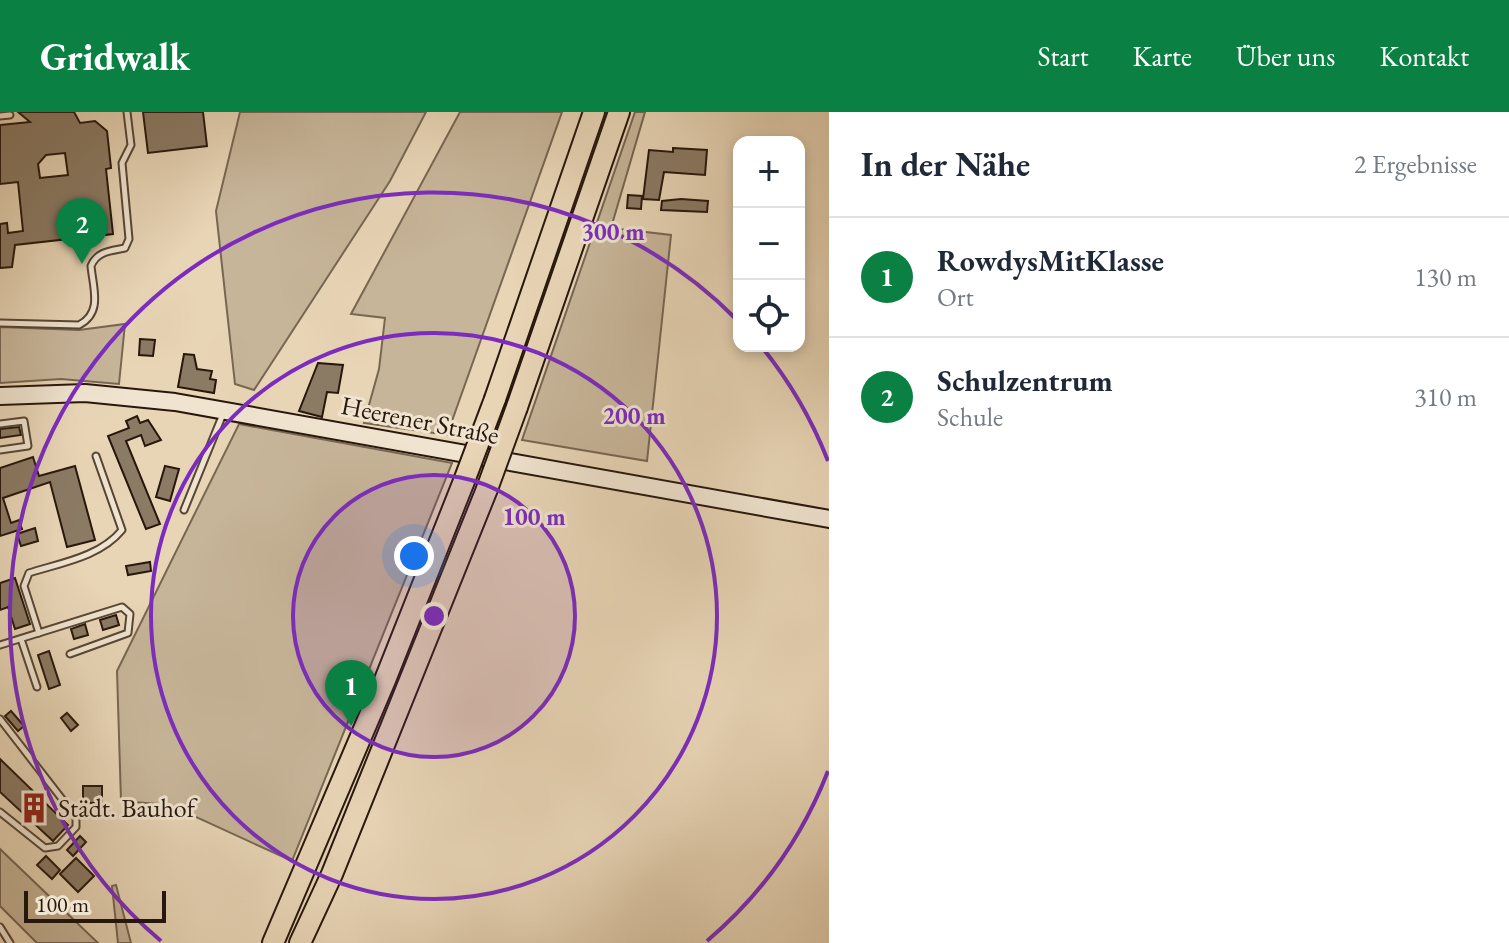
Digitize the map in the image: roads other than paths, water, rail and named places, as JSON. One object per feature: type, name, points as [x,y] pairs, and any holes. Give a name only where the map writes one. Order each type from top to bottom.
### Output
[{"type":"highway","points":[[273,943],[368,723],[464,481],[594,112]]},
{"type":"highway","points":[[300,943],[338,859],[487,489],[619,112]]},
{"type":"main road","name":"Heerener Straße","points":[[0,396],[85,393],[224,409],[829,519]]},
{"type":"lane","points":[[0,323],[79,325],[89,320],[95,309],[91,266],[94,259],[103,252],[125,248],[129,239],[122,163],[131,145],[127,112]]},
{"type":"lane","points":[[0,116],[10,115]]},
{"type":"lane","points":[[184,510],[224,409]]},
{"type":"lane","points":[[0,424],[24,421],[28,446],[0,450]]},
{"type":"lane","points":[[39,633],[24,586],[29,573],[99,550],[112,543],[122,530],[96,456]]},
{"type":"lane","points":[[0,645],[122,607],[130,614],[128,633],[70,654]]},
{"type":"lane","points":[[21,639],[37,687]]},
{"type":"lane","points":[[0,719],[76,817],[76,827],[58,846],[45,848],[0,812]]},
{"type":"lane","points":[[0,927],[10,943]]},
{"type":"place","name":"Schulzentrum","points":[[82,264]]},
{"type":"place","name":"RowdysMitKlasse","points":[[351,726]]},
{"type":"place","name":"Städt. Bauhof","points":[[34,808]]}]
